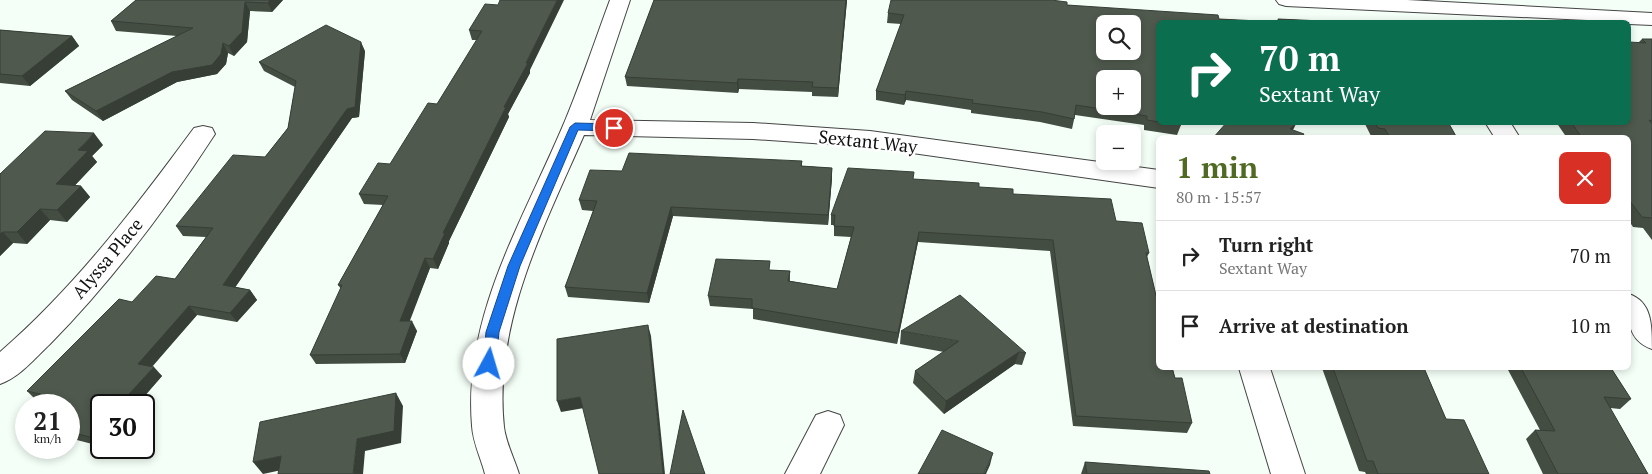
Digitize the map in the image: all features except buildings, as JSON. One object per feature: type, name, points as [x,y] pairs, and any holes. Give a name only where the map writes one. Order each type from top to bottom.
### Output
[{"type":"street","points":[[502,474],[488,429],[486,395],[493,332],[514,266],[575,127],[620,0]]},
{"type":"street","points":[[1286,0],[1420,15],[1652,19]]},
{"type":"street","name":"Sextant Way","points":[[575,127],[753,131],[870,139],[1156,179]]},
{"type":"street","name":"Alyssa Place","points":[[0,371],[17,357],[129,235],[202,134]]},
{"type":"street","points":[[1631,308],[1652,337]]},
{"type":"street","points":[[1255,370],[1288,474]]},
{"type":"street","points":[[802,474],[828,425]]},
{"type":"route","points":[[489,364],[493,332],[514,266],[575,127],[614,128]]}]
